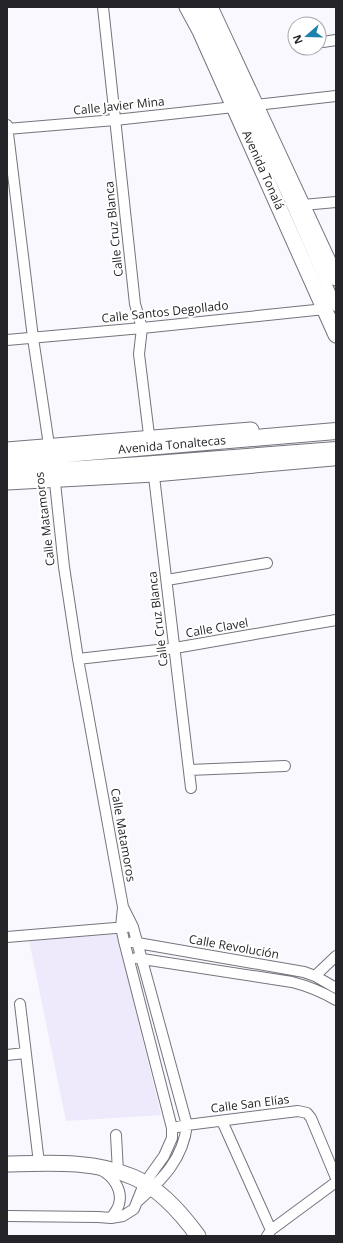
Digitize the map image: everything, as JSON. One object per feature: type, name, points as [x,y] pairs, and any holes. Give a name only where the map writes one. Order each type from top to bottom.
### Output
[{"type":"main road","name":"Avenida Tonaltecas","points":[[7,459],[50,451],[150,442],[336,431]]},
{"type":"main road","name":"Avenida Tonaltecas","points":[[7,474],[54,475],[154,469],[336,450]]},
{"type":"street","name":"Calle Cruz Blanca","points":[[103,7],[135,304],[142,328],[139,354],[150,442]]},
{"type":"street","name":"Avenida Tonalá","points":[[187,7],[200,31],[234,107],[330,308],[336,335]]},
{"type":"street","points":[[199,7],[286,192],[330,308]]},
{"type":"street","name":"Avenida Tonalá","points":[[210,7],[336,278]]},
{"type":"street","points":[[256,105],[336,96]]},
{"type":"street","name":"Calle Javier Mina","points":[[7,129],[115,120],[234,107]]},
{"type":"street","name":"Calle Matamoros","points":[[7,125],[33,338],[54,475],[64,567],[78,659],[123,907],[121,927],[172,1128],[172,1138],[148,1186]]},
{"type":"street","points":[[303,205],[336,202]]},
{"type":"street","name":"Calle Santos Degollado","points":[[7,340],[142,328],[330,308]]},
{"type":"street","name":"Avenida Tonaltecas","points":[[150,442],[336,424]]},
{"type":"street","name":"Avenida Tonaltecas","points":[[7,450],[50,451]]},
{"type":"street","name":"Avenida Tonaltecas","points":[[154,469],[336,458]]},
{"type":"street","name":"Calle Cruz Blanca","points":[[154,469],[191,788]]},
{"type":"street","name":"Avenida Tonaltecas","points":[[7,482],[54,475]]},
{"type":"street","points":[[167,580],[267,563]]},
{"type":"street","name":"Calle Clavel","points":[[78,659],[175,648],[336,620]]},
{"type":"street","points":[[189,770],[285,766]]},
{"type":"street","name":"Calle Matamoros","points":[[123,907],[133,927],[138,943],[187,1125],[186,1138],[177,1158],[162,1180],[148,1186]]},
{"type":"street","points":[[7,937],[133,927]]},
{"type":"street","name":"Calle Revolución","points":[[124,941],[304,972],[315,976],[336,988]]},
{"type":"street","points":[[315,976],[336,956]]},
{"type":"street","name":"Calle Revolución","points":[[128,957],[292,982],[323,993],[336,1000]]},
{"type":"street","points":[[20,1004],[39,1163]]},
{"type":"street","points":[[7,1055],[25,1053]]},
{"type":"street","name":"Calle San Elías","points":[[172,1128],[298,1111],[307,1113],[311,1118],[336,1178]]},
{"type":"street","points":[[222,1121],[269,1233],[336,1182]]},
{"type":"street","points":[[116,1135],[118,1172]]},
{"type":"street","points":[[7,1164],[81,1164],[118,1172],[135,1178],[170,1202],[198,1236]]},
{"type":"street","points":[[81,1164],[97,1168],[106,1173],[118,1186],[120,1203],[111,1218]]},
{"type":"street","points":[[7,1216],[111,1218],[123,1216],[134,1209],[148,1186]]},
{"type":"shaded area","points":[[117,934],[161,1115],[66,1121],[29,940]]}]
